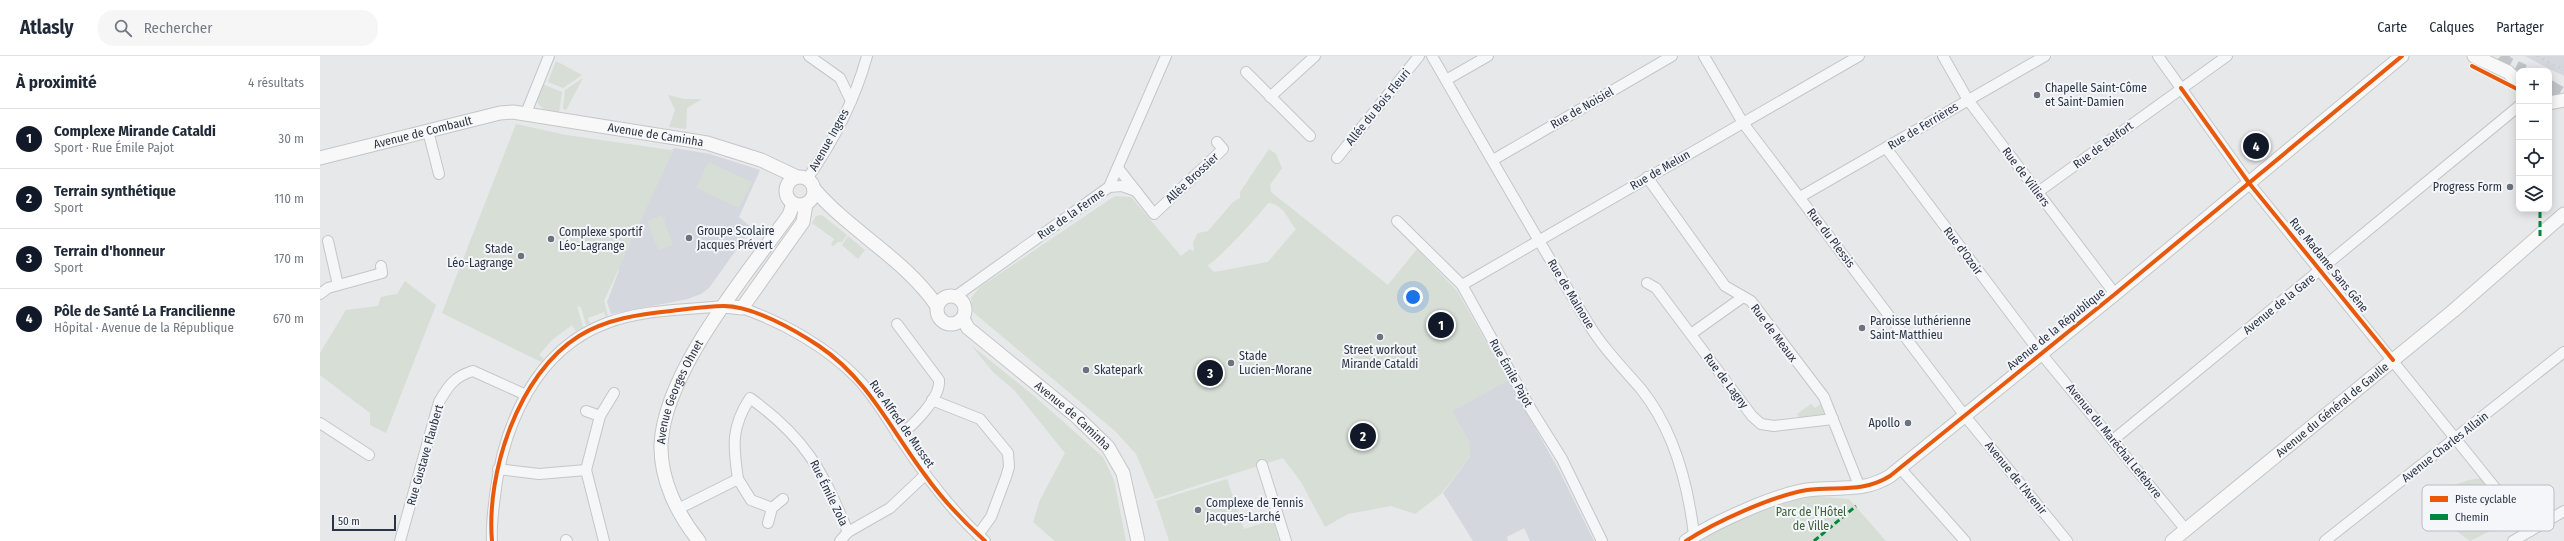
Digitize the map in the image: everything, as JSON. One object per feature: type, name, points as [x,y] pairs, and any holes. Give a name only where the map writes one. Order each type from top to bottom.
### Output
[{"type":"street","points":[[526,113],[550,56]]},
{"type":"street","name":"Avenue Ingres","points":[[809,56],[840,78],[858,84]]},
{"type":"street","name":"Avenue Ingres","points":[[804,189],[851,101],[867,56]]},
{"type":"street","name":"Rue de la Ferme","points":[[946,300],[1109,187],[1166,56]]},
{"type":"street","points":[[1270,97],[1315,56]]},
{"type":"street","name":"Allée du Bois Fleuri","points":[[1337,158],[1419,56]]},
{"type":"street","name":"Rue de Malnoue","points":[[1432,56],[1540,242],[1604,347],[1641,390],[1661,420],[1685,480],[1690,538]]},
{"type":"street","points":[[1446,80],[1488,56]]},
{"type":"street","name":"Rue de Noisiel","points":[[1493,160],[1672,56]]},
{"type":"street","name":"Rue du Plessis","points":[[1704,56],[1743,123],[1966,416]]},
{"type":"street","name":"Rue de Melun","points":[[1462,285],[1540,242],[1647,177],[1859,56]]},
{"type":"street","name":"Rue de Villiers","points":[[1943,56],[1968,100],[2115,294]]},
{"type":"street","name":"Rue de Ferrières","points":[[1800,197],[2045,56]]},
{"type":"street","name":"Rue Madame Sans Gêne","points":[[2158,56],[2249,183],[2493,485]]},
{"type":"street","name":"Rue de Belfort","points":[[2038,192],[2227,56]]},
{"type":"street","name":"Avenue de la République","points":[[1690,538],[1712,524],[1798,492],[1860,488],[1882,481],[1966,416],[2402,56]]},
{"type":"street","points":[[2474,56],[2508,72],[2516,80]]},
{"type":"street","points":[[1246,72],[1310,136]]},
{"type":"street","name":"Avenue Ingres","points":[[840,78],[851,101]]},
{"type":"street","points":[[2552,102],[2564,100]]},
{"type":"street","name":"Avenue de la Gare","points":[[2113,440],[2516,108]]},
{"type":"street","name":"Avenue de Combault","points":[[320,158],[500,113],[526,113]]},
{"type":"street","name":"Avenue de Caminha","points":[[526,113],[707,143],[746,154],[781,169],[804,189],[787,198],[793,204]]},
{"type":"street","points":[[428,131],[439,174]]},
{"type":"street","name":"Allée Brossier","points":[[1136,191],[1154,214],[1223,149],[1217,142]]},
{"type":"street","name":"Rue d'Ozoir","points":[[1886,148],[2041,353]]},
{"type":"street","points":[[1118,168],[1136,191]]},
{"type":"street","name":"Rue de Meaux","points":[[1647,177],[1724,286],[1751,301],[1824,397],[1860,488]]},
{"type":"street","points":[[1109,187],[1122,186],[1136,191]]},
{"type":"street","points":[[793,204],[804,189]]},
{"type":"street","points":[[804,189],[924,286],[946,300],[964,305],[959,321],[946,324],[939,318],[946,300]]},
{"type":"street","points":[[742,308],[800,227],[805,217],[804,189]]},
{"type":"street","name":"Avenue Georges Ohnet","points":[[699,541],[678,509],[663,470],[662,443],[664,425],[672,400],[691,357],[724,306],[791,211],[793,204]]},
{"type":"street","name":"Avenue du Général de Gaulle","points":[[2172,541],[2393,360],[2564,214]]},
{"type":"street","name":"Rue Émile Pajot","points":[[1397,221],[1462,285],[1532,411],[1562,459],[1602,541]]},
{"type":"street","points":[[783,223],[800,227]]},
{"type":"street","points":[[328,241],[338,285]]},
{"type":"street","points":[[760,254],[762,262],[767,265],[773,263]]},
{"type":"street","points":[[320,294],[328,288],[382,273],[381,266]]},
{"type":"street","name":"Rue de Lagny","points":[[1647,283],[1656,288],[1752,416],[1761,424],[1774,426],[1833,419]]},
{"type":"street","points":[[1691,334],[1742,297]]},
{"type":"street","points":[[492,541],[491,528],[498,469],[512,423],[526,395],[542,371],[560,350],[587,332],[612,321],[642,315],[724,306]]},
{"type":"street","name":"Rue Alfred de Musset","points":[[724,306],[742,308],[757,314],[802,336],[838,360],[859,380],[925,475],[982,538]]},
{"type":"street","name":"Avenue de Caminha","points":[[959,321],[1102,448],[1114,467],[1119,479],[1132,541]]},
{"type":"street","name":"Avenue de Caminha","points":[[959,321],[1077,417],[1108,447],[1119,463],[1125,478],[1138,541]]},
{"type":"street","points":[[897,324],[939,380],[940,386],[932,400],[911,428],[898,436]]},
{"type":"street","name":"Avenue Charles Allain","points":[[2325,541],[2564,352]]},
{"type":"street","name":"Avenue du Maréchal Lefebvre","points":[[2041,353],[2186,530]]},
{"type":"street","name":"Rue Gustave Flaubert","points":[[400,541],[439,402],[449,386],[460,375],[473,371],[526,395]]},
{"type":"street","points":[[604,541],[586,470],[600,416],[614,393]]},
{"type":"street","name":"Rue Émile Zola","points":[[772,508],[751,500],[738,479],[733,452],[734,437],[744,407],[750,398],[784,424],[809,452],[828,485],[848,532]]},
{"type":"street","points":[[932,400],[980,419],[1008,452],[1009,467],[1006,477],[982,538]]},
{"type":"street","points":[[586,411],[600,416]]},
{"type":"street","name":"Avenue de l'Avenir","points":[[1966,416],[2068,541]]},
{"type":"street","points":[[320,423],[369,455]]},
{"type":"street","points":[[1262,465],[1286,541]]},
{"type":"street","points":[[1900,468],[1965,541]]},
{"type":"street","points":[[498,469],[539,474],[586,470]]},
{"type":"street","points":[[840,541],[848,532],[890,508],[925,475]]},
{"type":"street","points":[[678,509],[738,479]]},
{"type":"street","points":[[768,523],[772,508],[783,499]]},
{"type":"street","points":[[2554,517],[2564,511]]},
{"type":"street","points":[[2514,541],[2530,531]]},
{"type":"shaded area","points":[[2525,56],[2564,56],[2564,76],[2552,70],[2552,68],[2542,65]]},
{"type":"shaded area","name":"Groupe Scolaire Jacques Prévert","points":[[674,148],[710,154],[760,170],[739,217],[752,228],[709,288],[701,294],[688,299],[611,314],[607,302],[619,270],[618,267]]},
{"type":"shaded area","points":[[1508,380],[1560,472],[1594,541],[1530,541],[1524,528],[1507,537],[1508,541],[1473,541],[1443,493],[1470,457],[1469,442],[1452,411]]},
{"type":"green space","points":[[556,61],[582,75],[563,88],[548,82]]},
{"type":"green space","points":[[583,78],[566,110],[563,109],[565,90]]},
{"type":"green space","points":[[542,84],[562,92],[559,113],[544,109],[538,104],[537,96]]},
{"type":"green space","points":[[668,95],[684,99],[702,99],[687,108],[686,129],[669,127],[675,110]]},
{"type":"green space","name":"Complexe sportif Léo-Lagrange","points":[[516,124],[566,135],[671,150],[674,148],[604,301],[608,316],[606,317],[604,312],[588,318],[590,323],[586,325],[581,307],[577,306],[583,327],[576,331],[572,325],[552,340],[539,355],[544,359],[541,362],[442,313]]},
{"type":"green space","name":"Stade Lucien-Morane","points":[[1269,149],[1276,154],[1282,168],[1270,185],[1271,192],[1388,285],[1417,249],[1457,291],[1508,380],[1452,411],[1469,442],[1470,457],[1441,494],[1415,514],[1391,506],[1348,514],[1325,527],[1301,482],[1283,458],[1155,499],[1136,454],[1115,431],[973,312],[971,298],[980,287],[1115,196],[1131,197],[1181,256],[1190,249],[1194,252],[1193,242],[1198,233],[1208,231],[1233,202],[1240,198],[1240,192]],"holes":[[[1268,203],[1282,209],[1296,229],[1268,262],[1214,272],[1207,265],[1228,248]]]},
{"type":"green space","points":[[708,162],[752,182],[739,208],[696,188]]},
{"type":"green space","points":[[662,215],[673,245],[658,250],[647,221]]},
{"type":"green space","points":[[822,215],[847,235],[842,242],[838,242],[833,246],[831,244],[834,239],[812,223],[816,216]]},
{"type":"green space","points":[[848,236],[865,250],[858,259],[842,245]]},
{"type":"green space","points":[[405,281],[436,305],[386,433],[370,425],[370,413],[320,375],[320,353],[346,310],[378,306],[381,297],[397,294]]},
{"type":"green space","points":[[971,345],[1033,395],[1103,457],[1114,480],[1126,541],[1055,541],[1033,522],[1040,500],[1065,453],[1015,391],[993,372]]},
{"type":"green space","points":[[1811,404],[1815,408],[1821,404],[1824,414],[1800,418],[1797,414]]},
{"type":"green space","points":[[2481,478],[2487,485],[2456,485],[2464,481]]},
{"type":"green space","name":"Complexe de Tennis Jacques-Larché","points":[[1227,479],[1244,529],[1273,520],[1279,541],[1169,541],[1156,501]]},
{"type":"green space","name":"Parc de l’Hôtel de Ville","points":[[1812,496],[1849,499],[1886,541],[1702,541],[1703,538],[1742,519],[1770,508]]},
{"type":"green space","points":[[2457,531],[2490,531],[2470,541]]},
{"type":"tunnel","points":[[2501,56],[2507,63],[2518,68]]},
{"type":"tunnel","points":[[2552,88],[2564,95]]},
{"type":"railway","points":[[2537,56],[2564,70]]},
{"type":"marked path","points":[[2540,212],[2540,236]]},
{"type":"marked path","points":[[1814,541],[1856,506]]},
{"type":"cycle path","points":[[1686,541],[1728,518],[1777,498],[1807,490],[1860,487],[1870,485],[1890,476],[2115,294],[2402,56]]},
{"type":"cycle path","points":[[2472,66],[2516,88]]},
{"type":"cycle path","points":[[2181,88],[2249,183],[2393,360]]},
{"type":"cycle path","points":[[492,541],[494,486],[510,427],[523,400],[539,374],[558,353],[589,330],[612,321],[647,314],[724,306],[748,310],[786,326],[819,346],[836,359],[865,389],[878,406],[938,493],[985,541]]},
{"type":"place","name":"Chapelle Saint-Côme et Saint-Damien","points":[[2037,95]]},
{"type":"place","name":"Pôle de Santé La Francilienne","points":[[2256,146]]},
{"type":"place","name":"Progress Form","points":[[2510,187]]},
{"type":"place","name":"Groupe Scolaire Jacques Prévert","points":[[689,238]]},
{"type":"place","name":"Complexe sportif Léo-Lagrange","points":[[551,239]]},
{"type":"place","name":"Stade Léo-Lagrange","points":[[521,256]]},
{"type":"place","name":"Complexe Mirande Cataldi","points":[[1441,325]]},
{"type":"place","name":"Paroisse luthérienne Saint-Matthieu","points":[[1862,328]]},
{"type":"place","name":"Street workout Mirande Cataldi","points":[[1380,337]]},
{"type":"place","name":"Stade Lucien-Morane","points":[[1231,363]]},
{"type":"place","name":"Skatepark","points":[[1086,370]]},
{"type":"place","name":"Terrain d'honneur","points":[[1210,373]]},
{"type":"place","name":"Apollo","points":[[1908,423]]},
{"type":"place","name":"Terrain synthétique","points":[[1363,436]]},
{"type":"place","name":"Complexe de Tennis Jacques-Larché","points":[[1198,510]]}]
